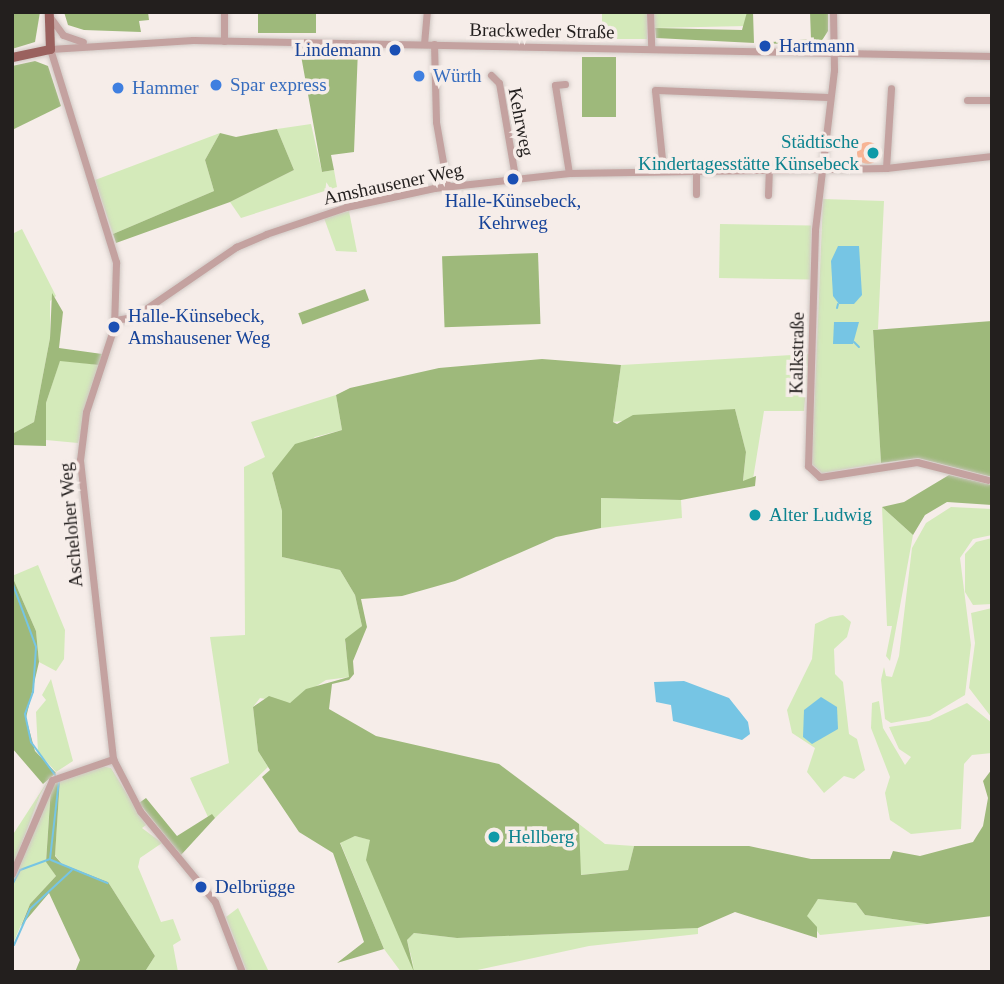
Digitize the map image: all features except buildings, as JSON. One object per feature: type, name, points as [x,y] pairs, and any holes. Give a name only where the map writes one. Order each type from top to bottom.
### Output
[{"type":"main road","points":[[12,57],[50,49],[49,13]]},
{"type":"street","points":[[224,12],[224,40]]},
{"type":"street","points":[[424,44],[427,12]]},
{"type":"street","points":[[650,12],[651,49]]},
{"type":"street","name":"Kalkstraße","points":[[834,12],[834,53],[815,230],[810,471],[820,477],[917,462],[988,480]]},
{"type":"street","points":[[49,13],[65,37],[94,43]]},
{"type":"street","name":"Brackweder Straße","points":[[50,49],[94,43],[224,40],[992,56]]},
{"type":"street","points":[[434,44],[436,122],[447,185]]},
{"type":"street","name":"Ascheloher Weg","points":[[50,49],[116,262],[115,320],[86,412],[80,460],[97,628],[110,696],[113,759],[140,811],[215,902],[243,972]]},
{"type":"street","name":"Kehrweg","points":[[491,75],[499,83],[515,177]]},
{"type":"street","points":[[565,84],[555,85],[569,173]]},
{"type":"street","points":[[886,168],[891,88]]},
{"type":"street","points":[[663,169],[655,90],[830,97]]},
{"type":"street","points":[[967,100],[992,100]]},
{"type":"street","name":"Amshausener Weg","points":[[115,320],[134,317],[236,247],[266,234],[346,207],[447,185],[515,177],[663,169],[886,168],[992,156]]},
{"type":"street","points":[[696,168],[696,194]]},
{"type":"street","points":[[768,195],[769,168]]},
{"type":"street","points":[[12,874],[51,780],[113,759]]},
{"type":"green space","points":[[12,12],[40,12],[35,42],[12,49]]},
{"type":"green space","points":[[64,12],[148,12],[149,20],[139,21],[141,32],[84,30],[68,25]]},
{"type":"green space","points":[[258,12],[316,12],[316,33],[258,33]]},
{"type":"green space","points":[[602,12],[647,12],[647,39],[602,39]]},
{"type":"green space","points":[[654,12],[747,12],[746,26],[655,28]]},
{"type":"green space","points":[[747,12],[753,12],[754,43],[656,38],[655,28],[742,30]]},
{"type":"green space","points":[[810,12],[828,12],[828,31],[819,45],[758,43],[811,39]]},
{"type":"green space","points":[[358,49],[354,152],[331,155],[334,170],[322,172],[300,50]]},
{"type":"green space","points":[[582,57],[616,57],[616,117],[582,117]]},
{"type":"green space","points":[[35,61],[48,66],[61,106],[12,130],[12,66]]},
{"type":"green space","points":[[311,124],[322,172],[334,170],[337,187],[241,218],[230,202],[294,170],[277,129]]},
{"type":"green space","points":[[277,129],[294,170],[230,202],[116,243],[113,234],[214,191],[205,160],[220,133],[236,137]]},
{"type":"green space","points":[[220,133],[205,160],[214,191],[113,234],[95,180]]},
{"type":"green space","points":[[823,199],[884,201],[878,329],[873,330],[881,463],[822,473],[812,464]]},
{"type":"green space","points":[[349,211],[357,252],[336,251],[324,218]]},
{"type":"green space","points":[[720,224],[811,226],[810,280],[719,278]]},
{"type":"green space","points":[[22,229],[56,296],[50,301],[50,338],[34,422],[12,434],[12,234]]},
{"type":"green space","points":[[538,253],[540,324],[445,327],[442,256]]},
{"type":"green space","points":[[365,289],[369,300],[302,325],[298,313]]},
{"type":"green space","points":[[52,293],[63,312],[59,348],[102,354],[99,365],[60,361],[46,403],[46,446],[12,445],[12,434],[34,422],[50,338]]},
{"type":"green space","points":[[992,321],[992,477],[918,458],[881,463],[873,330]]},
{"type":"green space","points":[[809,354],[804,411],[764,411],[753,479],[743,482],[746,452],[735,409],[613,422],[621,365]]},
{"type":"green space","points":[[542,359],[621,365],[613,422],[617,424],[633,415],[735,409],[746,452],[743,481],[756,476],[755,486],[681,500],[601,498],[601,528],[556,537],[455,581],[402,596],[361,599],[367,627],[353,661],[354,674],[349,680],[332,684],[329,709],[376,736],[499,764],[579,824],[581,875],[628,870],[634,846],[749,846],[811,859],[890,859],[893,851],[920,856],[973,842],[983,826],[988,798],[983,781],[992,769],[992,916],[927,924],[865,915],[856,903],[818,899],[807,916],[817,927],[817,938],[735,912],[698,928],[457,938],[414,933],[407,940],[414,972],[366,860],[370,840],[355,836],[340,843],[384,949],[337,963],[364,942],[333,853],[299,832],[262,777],[270,770],[258,751],[253,707],[269,696],[290,703],[306,689],[349,677],[345,639],[362,626],[355,595],[340,570],[282,557],[282,511],[272,473],[295,444],[342,430],[336,395],[350,388],[439,368]]},
{"type":"green space","points":[[60,360],[99,365],[78,443],[46,440],[46,403]]},
{"type":"green space","points":[[336,395],[342,430],[315,437],[272,473],[282,511],[282,557],[340,570],[355,595],[362,626],[345,642],[350,677],[326,680],[290,703],[260,698],[253,707],[258,751],[268,767],[215,818],[208,817],[190,778],[229,763],[210,637],[245,635],[244,467],[265,457],[251,422]]},
{"type":"green space","points":[[949,475],[992,485],[992,505],[947,502],[925,515],[913,535],[882,507],[904,502]]},
{"type":"green space","points":[[600,498],[681,500],[682,518],[601,528]]},
{"type":"green space","points":[[882,507],[913,535],[890,661],[886,656],[892,626],[887,626]]},
{"type":"green space","points":[[951,507],[992,509],[992,535],[973,539],[960,558],[971,645],[965,695],[930,716],[891,723],[885,719],[881,680],[884,667],[886,676],[892,677],[899,656],[912,548],[926,523]]},
{"type":"green space","points":[[992,538],[992,604],[973,605],[965,592],[965,554],[976,542]]},
{"type":"green space","points":[[38,565],[65,630],[64,659],[56,671],[39,662],[36,631],[12,576]]},
{"type":"green space","points":[[12,576],[36,631],[39,662],[26,718],[35,751],[56,773],[43,784],[12,748]]},
{"type":"green space","points":[[992,608],[992,718],[969,688],[975,643],[971,613]]},
{"type":"green space","points":[[843,615],[851,622],[847,637],[834,649],[835,674],[843,682],[849,734],[857,739],[865,770],[854,779],[844,776],[824,793],[807,772],[815,748],[792,733],[787,710],[812,659],[815,624]]},
{"type":"green space","points":[[51,679],[73,761],[56,772],[38,752],[36,712],[46,700],[42,695]]},
{"type":"green space","points":[[879,701],[883,728],[905,765],[911,757],[899,749],[889,727],[929,721],[967,703],[992,723],[992,753],[972,755],[964,764],[961,829],[911,834],[890,820],[885,793],[890,777],[871,728],[872,703]]},
{"type":"green space","points":[[96,765],[111,768],[146,825],[142,828],[162,843],[140,858],[138,867],[161,922],[173,919],[181,940],[173,945],[178,972],[134,972],[146,970],[155,956],[108,882],[62,864],[55,855],[60,778]]},
{"type":"green space","points":[[60,778],[55,856],[62,864],[108,882],[155,956],[146,970],[75,972],[80,960],[49,893],[21,926],[30,904],[56,876],[46,862],[51,787]]},
{"type":"green space","points":[[49,779],[40,795],[12,869],[12,836]]},
{"type":"green space","points":[[51,787],[46,861],[56,876],[30,904],[12,946],[12,881]]},
{"type":"green space","points":[[146,798],[177,836],[212,814],[215,818],[181,855],[139,803]]},
{"type":"green space","points":[[579,824],[605,844],[634,846],[628,870],[580,875]]},
{"type":"green space","points":[[355,836],[371,840],[414,968],[407,940],[414,933],[457,938],[698,928],[698,934],[589,946],[468,972],[401,972],[384,949],[340,842]]},
{"type":"green space","points":[[818,899],[856,903],[865,915],[927,924],[820,935],[806,916]]},
{"type":"green space","points":[[238,908],[269,972],[247,972],[226,917]]},
{"type":"water","points":[[838,246],[859,246],[862,295],[854,304],[839,304],[833,296],[831,261]]},
{"type":"water","points":[[834,322],[859,322],[853,344],[833,344]]},
{"type":"water","points":[[684,681],[729,698],[748,722],[750,734],[742,740],[673,721],[671,705],[656,702],[654,682]]},
{"type":"water","points":[[821,697],[837,707],[838,729],[812,744],[803,737],[804,710]]},
{"type":"waterway","points":[[837,308],[838,304]]},
{"type":"waterway","points":[[854,342],[859,347]]},
{"type":"waterway","points":[[12,582],[36,647],[33,692],[25,714],[31,742],[55,775]]},
{"type":"waterway","points":[[12,885],[20,870],[50,859],[59,780]]},
{"type":"waterway","points":[[51,860],[107,883]]},
{"type":"waterway","points":[[14,945],[30,909],[72,870]]},
{"type":"place","name":"Hartmann","points":[[765,46]]},
{"type":"place","name":"Lindemann","points":[[395,50]]},
{"type":"place","name":"Würth","points":[[419,76]]},
{"type":"place","name":"Spar express","points":[[216,85]]},
{"type":"place","name":"Hammer","points":[[118,88]]},
{"type":"place","name":"Städtische Kindertagesstätte Künsebeck","points":[[873,153]]},
{"type":"place","name":"Halle-Künsebeck, Kehrweg","points":[[513,179]]},
{"type":"place","name":"Halle-Künsebeck, Amshausener Weg","points":[[114,327]]},
{"type":"place","name":"Alter Ludwig","points":[[755,515]]},
{"type":"place","name":"Hellberg","points":[[494,837]]},
{"type":"place","name":"Delbrügge","points":[[201,887]]}]
